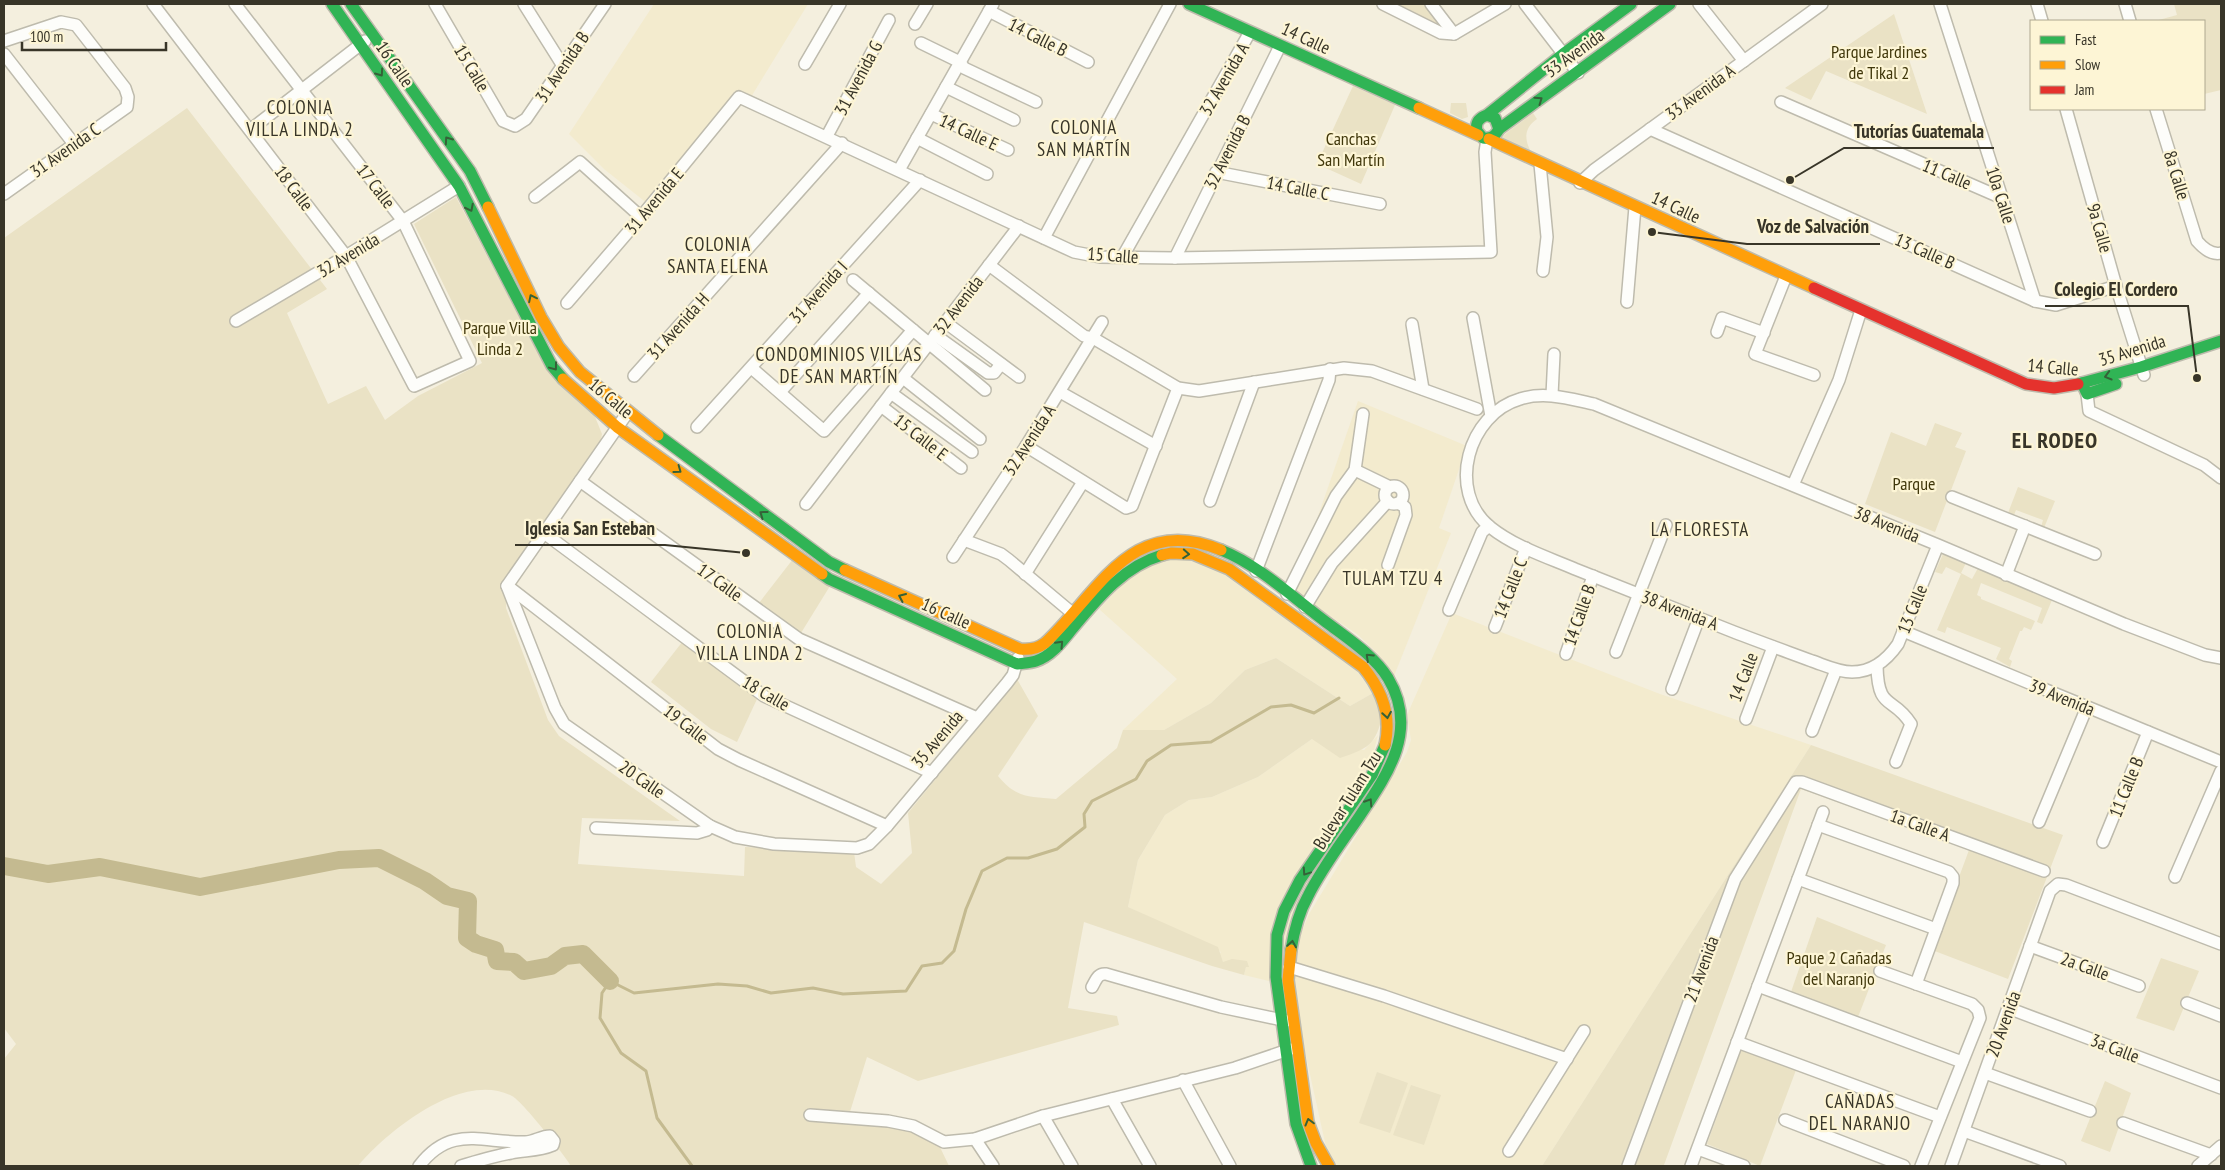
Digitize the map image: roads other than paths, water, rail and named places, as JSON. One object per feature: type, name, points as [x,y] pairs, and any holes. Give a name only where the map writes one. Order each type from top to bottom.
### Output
[{"type":"main road","name":"16 Calle","points":[[332,4],[459,186],[552,366],[567,383],[617,427],[829,579],[1017,664]]},
{"type":"main road","name":"16 Calle","points":[[351,4],[470,171],[542,317],[559,347],[580,372],[628,412],[829,562],[855,576],[1023,649]]},
{"type":"main road","name":"14 Calle","points":[[1189,4],[1463,129],[1486,134],[1504,146],[1540,164],[2026,384],[2054,388],[2082,383],[2087,394]]},
{"type":"main road","name":"33 Avenida","points":[[1631,4],[1563,54],[1487,115],[1480,118],[1486,134],[1578,73],[1670,4]]},
{"type":"main road","points":[[1644,4],[1653,16]]},
{"type":"main road","points":[[1486,134],[1495,118],[1487,115]]},
{"type":"main road","name":"35 Avenida","points":[[2087,394],[2221,341]]},
{"type":"main road","name":"35 Avenida","points":[[2082,383],[2142,371],[2221,351]]},
{"type":"main road","name":"Bulevar Tulam Tzu","points":[[1023,649],[1042,646],[1113,566],[1141,549],[1160,542],[1178,540],[1214,546],[1231,554],[1256,571],[1364,652],[1382,670],[1394,689],[1398,704],[1400,736],[1395,759],[1383,781],[1308,895],[1300,911],[1289,967],[1294,1022],[1308,1122],[1316,1143],[1329,1166]]},
{"type":"main road","name":"Bulevar Tulam Tzu","points":[[1017,664],[1037,661],[1051,653],[1128,570],[1154,557],[1172,553],[1191,554],[1208,558],[1222,565],[1350,657],[1373,679],[1382,696],[1388,717],[1388,733],[1383,753],[1372,775],[1300,880],[1284,912],[1277,935],[1275,956],[1285,1051],[1296,1124],[1311,1166]]},
{"type":"main road","points":[[1293,616],[1294,609],[1302,605]]},
{"type":"main road","points":[[1308,627],[1315,622],[1317,616]]},
{"type":"street","name":"18 Calle","points":[[153,4],[346,256],[414,386]]},
{"type":"street","name":"17 Calle","points":[[235,4],[404,221],[470,361],[414,386]]},
{"type":"street","name":"15 Calle","points":[[435,4],[503,120],[515,126]]},
{"type":"street","points":[[524,4],[563,66]]},
{"type":"street","name":"31 Avenida B","points":[[515,126],[526,119],[605,4]]},
{"type":"street","points":[[805,64],[840,4]]},
{"type":"street","points":[[915,24],[927,4]]},
{"type":"street","points":[[1044,238],[1170,4]]},
{"type":"street","points":[[1386,4],[1441,33],[1454,34],[1505,4]]},
{"type":"street","points":[[1431,4],[1454,34]]},
{"type":"street","points":[[1525,4],[1578,73]]},
{"type":"street","points":[[1699,4],[1744,61]]},
{"type":"street","name":"33 Avenida A","points":[[1580,182],[1822,4]]},
{"type":"street","name":"10a Calle","points":[[1940,4],[2035,300]]},
{"type":"street","points":[[2037,4],[2042,20]]},
{"type":"street","points":[[2125,4],[2130,20]]},
{"type":"street","points":[[899,170],[991,7]]},
{"type":"street","name":"14 Calle B","points":[[991,7],[1088,62]]},
{"type":"street","name":"31 Avenida G","points":[[827,136],[889,20]]},
{"type":"street","name":"31 Avenida C","points":[[4,41],[61,22],[76,24],[125,88],[128,97],[126,107],[4,194]]},
{"type":"street","name":"32 Avenida A","points":[[1123,256],[1250,32]]},
{"type":"street","points":[[250,130],[374,35]]},
{"type":"street","points":[[921,43],[960,62],[964,68],[1036,102]]},
{"type":"street","name":"32 Avenida B","points":[[1175,258],[1280,46]]},
{"type":"street","points":[[4,54],[74,144]]},
{"type":"street","points":[[946,87],[1014,120]]},
{"type":"street","name":"15 Calle","points":[[739,97],[827,136],[1044,238],[1088,256],[1175,258],[1491,252],[1485,152],[1486,134]]},
{"type":"street","name":"31 Avenida E","points":[[567,303],[641,217],[739,97]]},
{"type":"street","name":"11 Calle","points":[[1781,102],[2002,198]]},
{"type":"street","name":"9a Calle","points":[[2066,110],[2142,371]]},
{"type":"street","name":"8a Calle","points":[[2156,110],[2197,241],[2205,249],[2218,254],[2221,253]]},
{"type":"street","name":"14 Calle E","points":[[930,114],[1008,150]]},
{"type":"street","name":"13 Calle B","points":[[1650,129],[2035,300],[2056,305],[2116,286]]},
{"type":"street","points":[[917,138],[987,174]]},
{"type":"street","name":"31 Avenida H","points":[[634,376],[842,143]]},
{"type":"street","points":[[535,197],[580,162],[641,217]]},
{"type":"street","points":[[1540,164],[1547,237],[1543,271]]},
{"type":"street","name":"14 Calle C","points":[[1216,172],[1380,204]]},
{"type":"street","name":"31 Avenida I","points":[[697,427],[920,180]]},
{"type":"street","name":"32 Avenida","points":[[236,321],[459,186]]},
{"type":"street","points":[[1627,302],[1635,207]]},
{"type":"street","name":"32 Avenida","points":[[806,504],[1019,226]]},
{"type":"street","points":[[989,265],[1084,336],[1093,338],[1178,388],[1199,391],[1330,369],[1356,368],[1372,371],[1477,410]]},
{"type":"street","points":[[1786,276],[1755,354],[1814,375]]},
{"type":"street","points":[[853,280],[913,330],[932,339],[988,373],[994,373],[1001,364]]},
{"type":"street","points":[[780,392],[869,293]]},
{"type":"street","points":[[1793,485],[1839,380],[1861,310]]},
{"type":"street","points":[[1473,318],[1491,416]]},
{"type":"street","points":[[1717,332],[1722,318],[1764,333]]},
{"type":"street","points":[[945,322],[1019,377]]},
{"type":"street","name":"32 Avenida A","points":[[953,557],[1026,446],[1102,322]]},
{"type":"street","points":[[1412,324],[1423,389]]},
{"type":"street","points":[[755,371],[824,431],[913,330]]},
{"type":"street","points":[[932,339],[985,390]]},
{"type":"street","points":[[1449,610],[1482,532],[1489,526],[1469,494],[1466,476],[1471,446],[1479,430],[1503,406],[1535,395],[1552,395],[1554,354]]},
{"type":"street","points":[[1256,571],[1329,380],[1330,369]]},
{"type":"street","points":[[903,378],[980,438]]},
{"type":"street","points":[[1210,501],[1254,382]]},
{"type":"street","points":[[1026,446],[1126,508],[1129,508],[1132,506],[1178,388]]},
{"type":"street","points":[[1060,392],[1156,446]]},
{"type":"street","points":[[891,393],[972,452]]},
{"type":"street","name":"14 Calle","points":[[2087,394],[2090,410],[2204,465],[2221,478]]},
{"type":"street","name":"38 Avenida","points":[[1552,395],[1594,404],[1938,545],[2124,624],[2205,655],[2221,658]]},
{"type":"street","name":"15 Calle E","points":[[881,406],[961,468]]},
{"type":"street","points":[[507,586],[628,412]]},
{"type":"street","points":[[1287,594],[1336,496],[1355,470],[1363,414]]},
{"type":"street","points":[[1302,605],[1332,563],[1393,502],[1402,499],[1401,488],[1396,486],[1390,487],[1355,470]]},
{"type":"street","name":"17 Calle","points":[[580,481],[799,639],[977,718]]},
{"type":"street","points":[[1026,574],[1083,482]]},
{"type":"street","points":[[1952,497],[2095,554]]},
{"type":"street","points":[[1388,565],[1407,511],[1393,502]]},
{"type":"street","points":[[1616,652],[1666,525]]},
{"type":"street","name":"38 Avenida A","points":[[1489,526],[1526,548],[1593,576],[1836,670],[1851,672],[1877,666]]},
{"type":"street","points":[[2006,575],[2026,526]]},
{"type":"street","name":"18 Calle","points":[[544,533],[764,696],[932,773]]},
{"type":"street","points":[[964,540],[1001,554],[1071,612]]},
{"type":"street","name":"13 Calle","points":[[1877,666],[1891,654],[1903,631],[1938,545]]},
{"type":"street","name":"14 Calle C","points":[[1495,627],[1526,548]]},
{"type":"street","name":"14 Calle B","points":[[1566,654],[1593,576]]},
{"type":"street","name":"20 Calle","points":[[507,586],[555,708],[564,724],[710,826],[735,837],[774,844],[857,848],[863,848],[869,844]]},
{"type":"street","name":"19 Calle","points":[[507,586],[718,749],[887,826]]},
{"type":"street","points":[[1672,689],[1699,618]]},
{"type":"street","name":"39 Avenida","points":[[1903,631],[2221,762]]},
{"type":"street","name":"14 Calle","points":[[1746,719],[1773,647]]},
{"type":"street","name":"35 Avenida","points":[[869,844],[887,826],[1013,675],[1023,649]]},
{"type":"street","points":[[1877,666],[1879,692],[1911,724],[1896,762]]},
{"type":"street","points":[[1812,730],[1836,670]]},
{"type":"street","points":[[2039,822],[2088,707]]},
{"type":"street","name":"11 Calle B","points":[[2104,842],[2148,732]]},
{"type":"street","points":[[2176,877],[2221,771]]},
{"type":"street","name":"1a Calle A","points":[[1796,782],[1802,782],[2044,871]]},
{"type":"street","name":"21 Avenida","points":[[1628,1166],[1734,879],[1796,782]]},
{"type":"street","points":[[1691,1166],[1823,812]]},
{"type":"street","points":[[1818,825],[1951,873],[1953,883],[1916,984]]},
{"type":"street","points":[[596,828],[697,832],[707,830],[710,826]]},
{"type":"street","points":[[1798,879],[1936,929]]},
{"type":"street","name":"20 Avenida","points":[[1951,1166],[2050,891],[2058,884],[2066,885],[2221,944]]},
{"type":"street","name":"2a Calle","points":[[2030,946],[2139,986]]},
{"type":"street","points":[[1289,967],[1384,996],[1567,1059]]},
{"type":"street","points":[[1880,971],[1972,1004],[1978,1010],[1980,1018],[1921,1166]]},
{"type":"street","points":[[1092,987],[1097,976],[1106,974],[1221,1007],[1294,1022]]},
{"type":"street","points":[[1758,986],[1962,1062]]},
{"type":"street","points":[[2187,1003],[2221,1016]]},
{"type":"street","name":"3a Calle","points":[[2008,1008],[2221,1088]]},
{"type":"street","points":[[1509,1151],[1584,1031]]},
{"type":"street","points":[[1737,1042],[1940,1117]]},
{"type":"street","points":[[810,1115],[888,1121],[913,1126],[944,1142],[975,1139],[1043,1116],[1235,1068],[1297,1046]]},
{"type":"street","points":[[1985,1073],[2090,1111]]},
{"type":"street","points":[[1183,1080],[1230,1166]]},
{"type":"street","points":[[1112,1099],[1150,1166]]},
{"type":"street","points":[[1043,1116],[1072,1166]]},
{"type":"street","points":[[1785,1120],[1904,1166]]},
{"type":"street","points":[[2123,1123],[2211,1155]]},
{"type":"street","points":[[1964,1131],[2060,1166]]},
{"type":"street","points":[[419,1166],[430,1151],[450,1142],[475,1137],[525,1142],[550,1136],[554,1141],[553,1145],[540,1150],[511,1153],[462,1166]]},
{"type":"street","points":[[975,1139],[993,1166]]},
{"type":"street","points":[[2198,1166],[2221,1146]]},
{"type":"street","points":[[1698,1148],[1744,1166]]},
{"type":"waterway","points":[[692,1166],[657,1118],[646,1071],[621,1053],[600,1018],[602,993],[610,981],[634,993],[718,984],[747,986],[771,993],[813,988],[843,994],[906,991],[922,966],[942,963],[954,951],[966,909],[982,871],[1007,858],[1028,858],[1057,849],[1085,827],[1084,814],[1092,801],[1136,779],[1147,761],[1171,745],[1211,742],[1271,707],[1291,705],[1314,713],[1339,698]]},
{"type":"waterway","points":[[4,866],[48,874],[100,867],[200,887],[339,860],[379,858],[425,881],[447,896],[468,901],[467,938],[476,944],[495,950],[497,961],[514,962],[524,971],[551,966],[565,956],[583,954],[610,981]]},
{"type":"place","name":"Tutorías Guatemala","points":[[1790,180]]},
{"type":"place","name":"Voz de Salvación","points":[[1652,232]]},
{"type":"place","name":"Colegio El Cordero","points":[[2197,378]]},
{"type":"place","name":"Iglesia San Esteban","points":[[746,553]]},
{"type":"district","name":"COLONIA VILLA LINDA 2","points":[[300,118]]},
{"type":"district","name":"COLONIA SAN MARTÍN","points":[[1084,138]]},
{"type":"district","name":"COLONIA SANTA ELENA","points":[[718,255]]},
{"type":"district","name":"CONDOMINIOS VILLAS DE SAN MARTÍN","points":[[839,365]]},
{"type":"district","name":"EL RODEO","points":[[2055,440]]},
{"type":"district","name":"LA FLORESTA","points":[[1700,529]]},
{"type":"district","name":"TULAM TZU 4","points":[[1393,578]]},
{"type":"district","name":"COLONIA VILLA LINDA 2","points":[[750,642]]},
{"type":"district","name":"CAÑADAS DEL NARANJO","points":[[1860,1112]]},
{"type":"park label","name":"Parque Jardines de Tikal 2","points":[[1879,61]]},
{"type":"park label","name":"Canchas San Martín","points":[[1351,148]]},
{"type":"park label","name":"Parque Villa Linda 2","points":[[500,337]]},
{"type":"park label","name":"Parque","points":[[1914,483]]},
{"type":"park label","name":"Paque 2 Cañadas del Naranjo","points":[[1839,968]]}]
